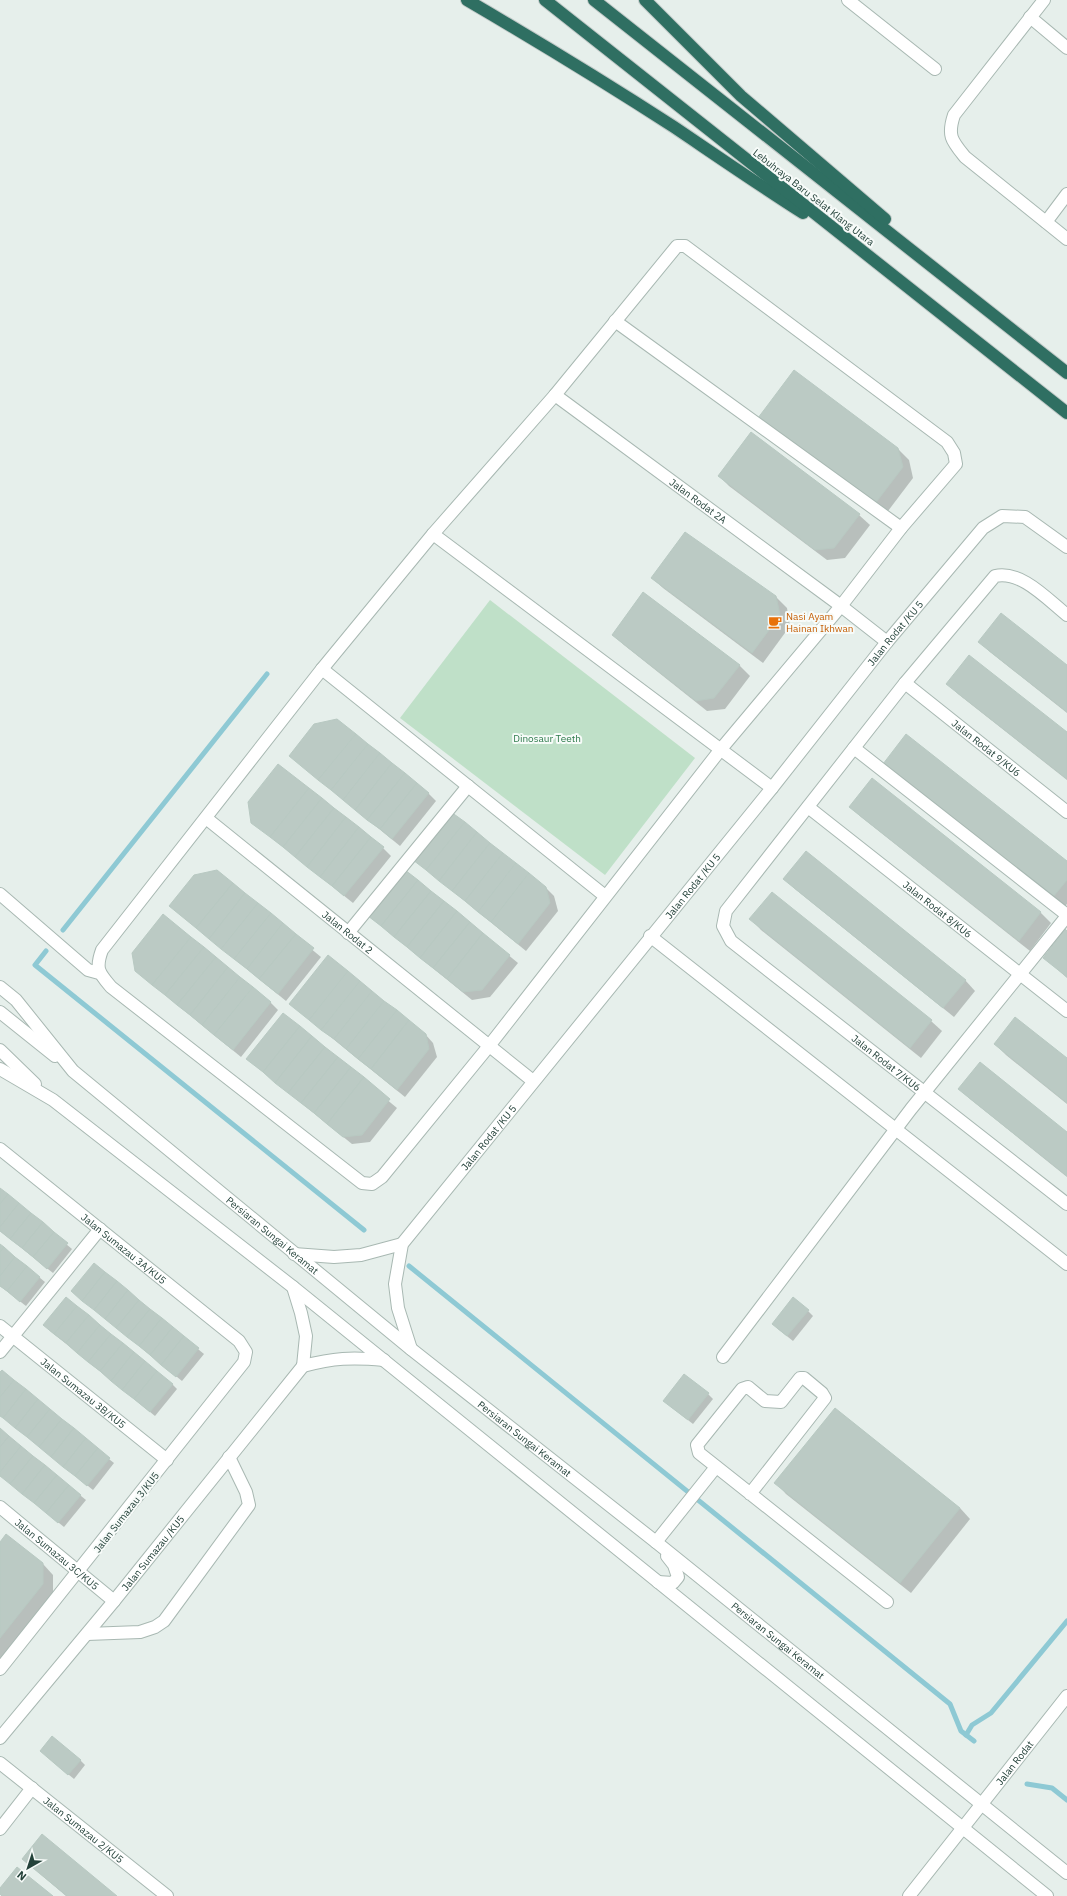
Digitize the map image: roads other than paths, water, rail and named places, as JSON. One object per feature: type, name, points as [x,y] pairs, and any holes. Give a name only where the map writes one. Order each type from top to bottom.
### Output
[{"type":"highway","points":[[467,0],[584,69],[675,128],[746,177],[854,244]]},
{"type":"highway","name":"Lebuhraya Baru Selat Klang Utara","points":[[545,0],[1067,413]]},
{"type":"highway","name":"Lebuhraya Baru Selat Klang Utara","points":[[594,0],[1067,373]]},
{"type":"highway","points":[[645,0],[741,96],[1023,337]]},
{"type":"street","points":[[1044,0],[954,115],[950,128],[952,141],[965,156],[1067,239]]},
{"type":"street","points":[[851,1],[935,68]]},
{"type":"street","points":[[1030,17],[1067,48]]},
{"type":"street","points":[[1046,222],[1067,194]]},
{"type":"street","points":[[0,894],[88,970],[99,973],[118,992],[362,1183],[372,1184],[382,1177],[489,1046],[721,749],[842,606],[901,528],[956,464],[956,459],[952,448],[947,442],[684,246],[678,246],[671,251],[555,395],[433,534],[322,669],[102,950],[98,960],[99,973]]},
{"type":"street","points":[[615,320],[901,528]]},
{"type":"street","name":"Jalan Rodat 2A","points":[[555,395],[842,606],[887,642]]},
{"type":"street","name":"Jalan Rodat /KU 5","points":[[402,1244],[650,936],[772,788],[887,642],[983,528],[1002,516],[1025,517],[1067,547]]},
{"type":"street","points":[[433,534],[772,788]]},
{"type":"street","points":[[808,807],[905,683],[995,576],[1004,574],[1015,576],[1067,615]]},
{"type":"street","points":[[322,669],[605,896]]},
{"type":"street","name":"Jalan Rodat 9/KU6","points":[[905,683],[1067,812]]},
{"type":"street","points":[[723,1357],[895,1130],[1067,916],[854,748]]},
{"type":"street","points":[[348,933],[468,786]]},
{"type":"street","name":"Jalan Rodat 7/KU6","points":[[808,807],[726,911],[723,926],[731,941],[1067,1204]]},
{"type":"street","name":"Jalan Rodat 8/KU6","points":[[808,807],[1067,1011]]},
{"type":"street","name":"Jalan Rodat 2","points":[[206,818],[533,1081]]},
{"type":"street","points":[[650,936],[1067,1264]]},
{"type":"street","name":"Persiaran Sungai Keramat","points":[[0,987],[16,1000],[73,1071],[411,1349],[657,1543],[1067,1873]]},
{"type":"street","points":[[0,1012],[73,1071]]},
{"type":"street","points":[[0,1050],[50,1098],[293,1287],[1047,1896]]},
{"type":"street","points":[[0,1069],[50,1098]]},
{"type":"street","name":"Jalan Sumazau 3A/KU5","points":[[0,1148],[239,1341],[246,1352]]},
{"type":"street","points":[[0,1352],[100,1229]]},
{"type":"street","points":[[294,1254],[334,1257],[361,1255],[402,1244],[395,1284],[398,1308],[411,1349]]},
{"type":"street","points":[[293,1287],[306,1336],[303,1366],[331,1359],[354,1358],[384,1360]]},
{"type":"street","name":"Jalan Sumazau 3B/KU5","points":[[0,1326],[167,1460]]},
{"type":"street","name":"Jalan Sumazau 3/KU5","points":[[0,1669],[244,1362],[246,1352]]},
{"type":"street","name":"Jalan Sumazau /KU5","points":[[0,1738],[114,1601],[303,1366]]},
{"type":"street","points":[[750,1494],[825,1398],[822,1393],[804,1378],[800,1378],[781,1402],[765,1401],[748,1386],[742,1389],[698,1445],[699,1453],[750,1494],[887,1602]]},
{"type":"street","points":[[87,1634],[140,1632],[155,1627],[164,1621],[178,1605],[249,1505],[246,1492],[229,1457]]},
{"type":"street","points":[[658,1582],[673,1583],[678,1577],[674,1565],[657,1543],[716,1467]]},
{"type":"street","name":"Jalan Sumazau 3C/KU5","points":[[0,1507],[114,1601]]},
{"type":"street","name":"Jalan Rodat","points":[[910,1896],[983,1805],[1067,1696]]},
{"type":"street","name":"Jalan Sumazau 2/KU5","points":[[0,1763],[166,1896]]},
{"type":"street","points":[[0,1828],[32,1788]]},
{"type":"waterway","points":[[63,930],[267,674]]},
{"type":"waterway","points":[[46,951],[35,965],[364,1230]]},
{"type":"waterway","points":[[409,1266],[950,1704],[961,1731],[974,1741]]},
{"type":"waterway","points":[[966,1735],[972,1725],[991,1713],[1067,1621]]},
{"type":"waterway","points":[[1027,1784],[1052,1788],[1067,1800]]},
{"type":"place","name":"Nasi Ayam Hainan Ikhwan","points":[[775,622]]},
{"type":"park label","name":"Dinosaur Teeth","points":[[547,738]]}]
